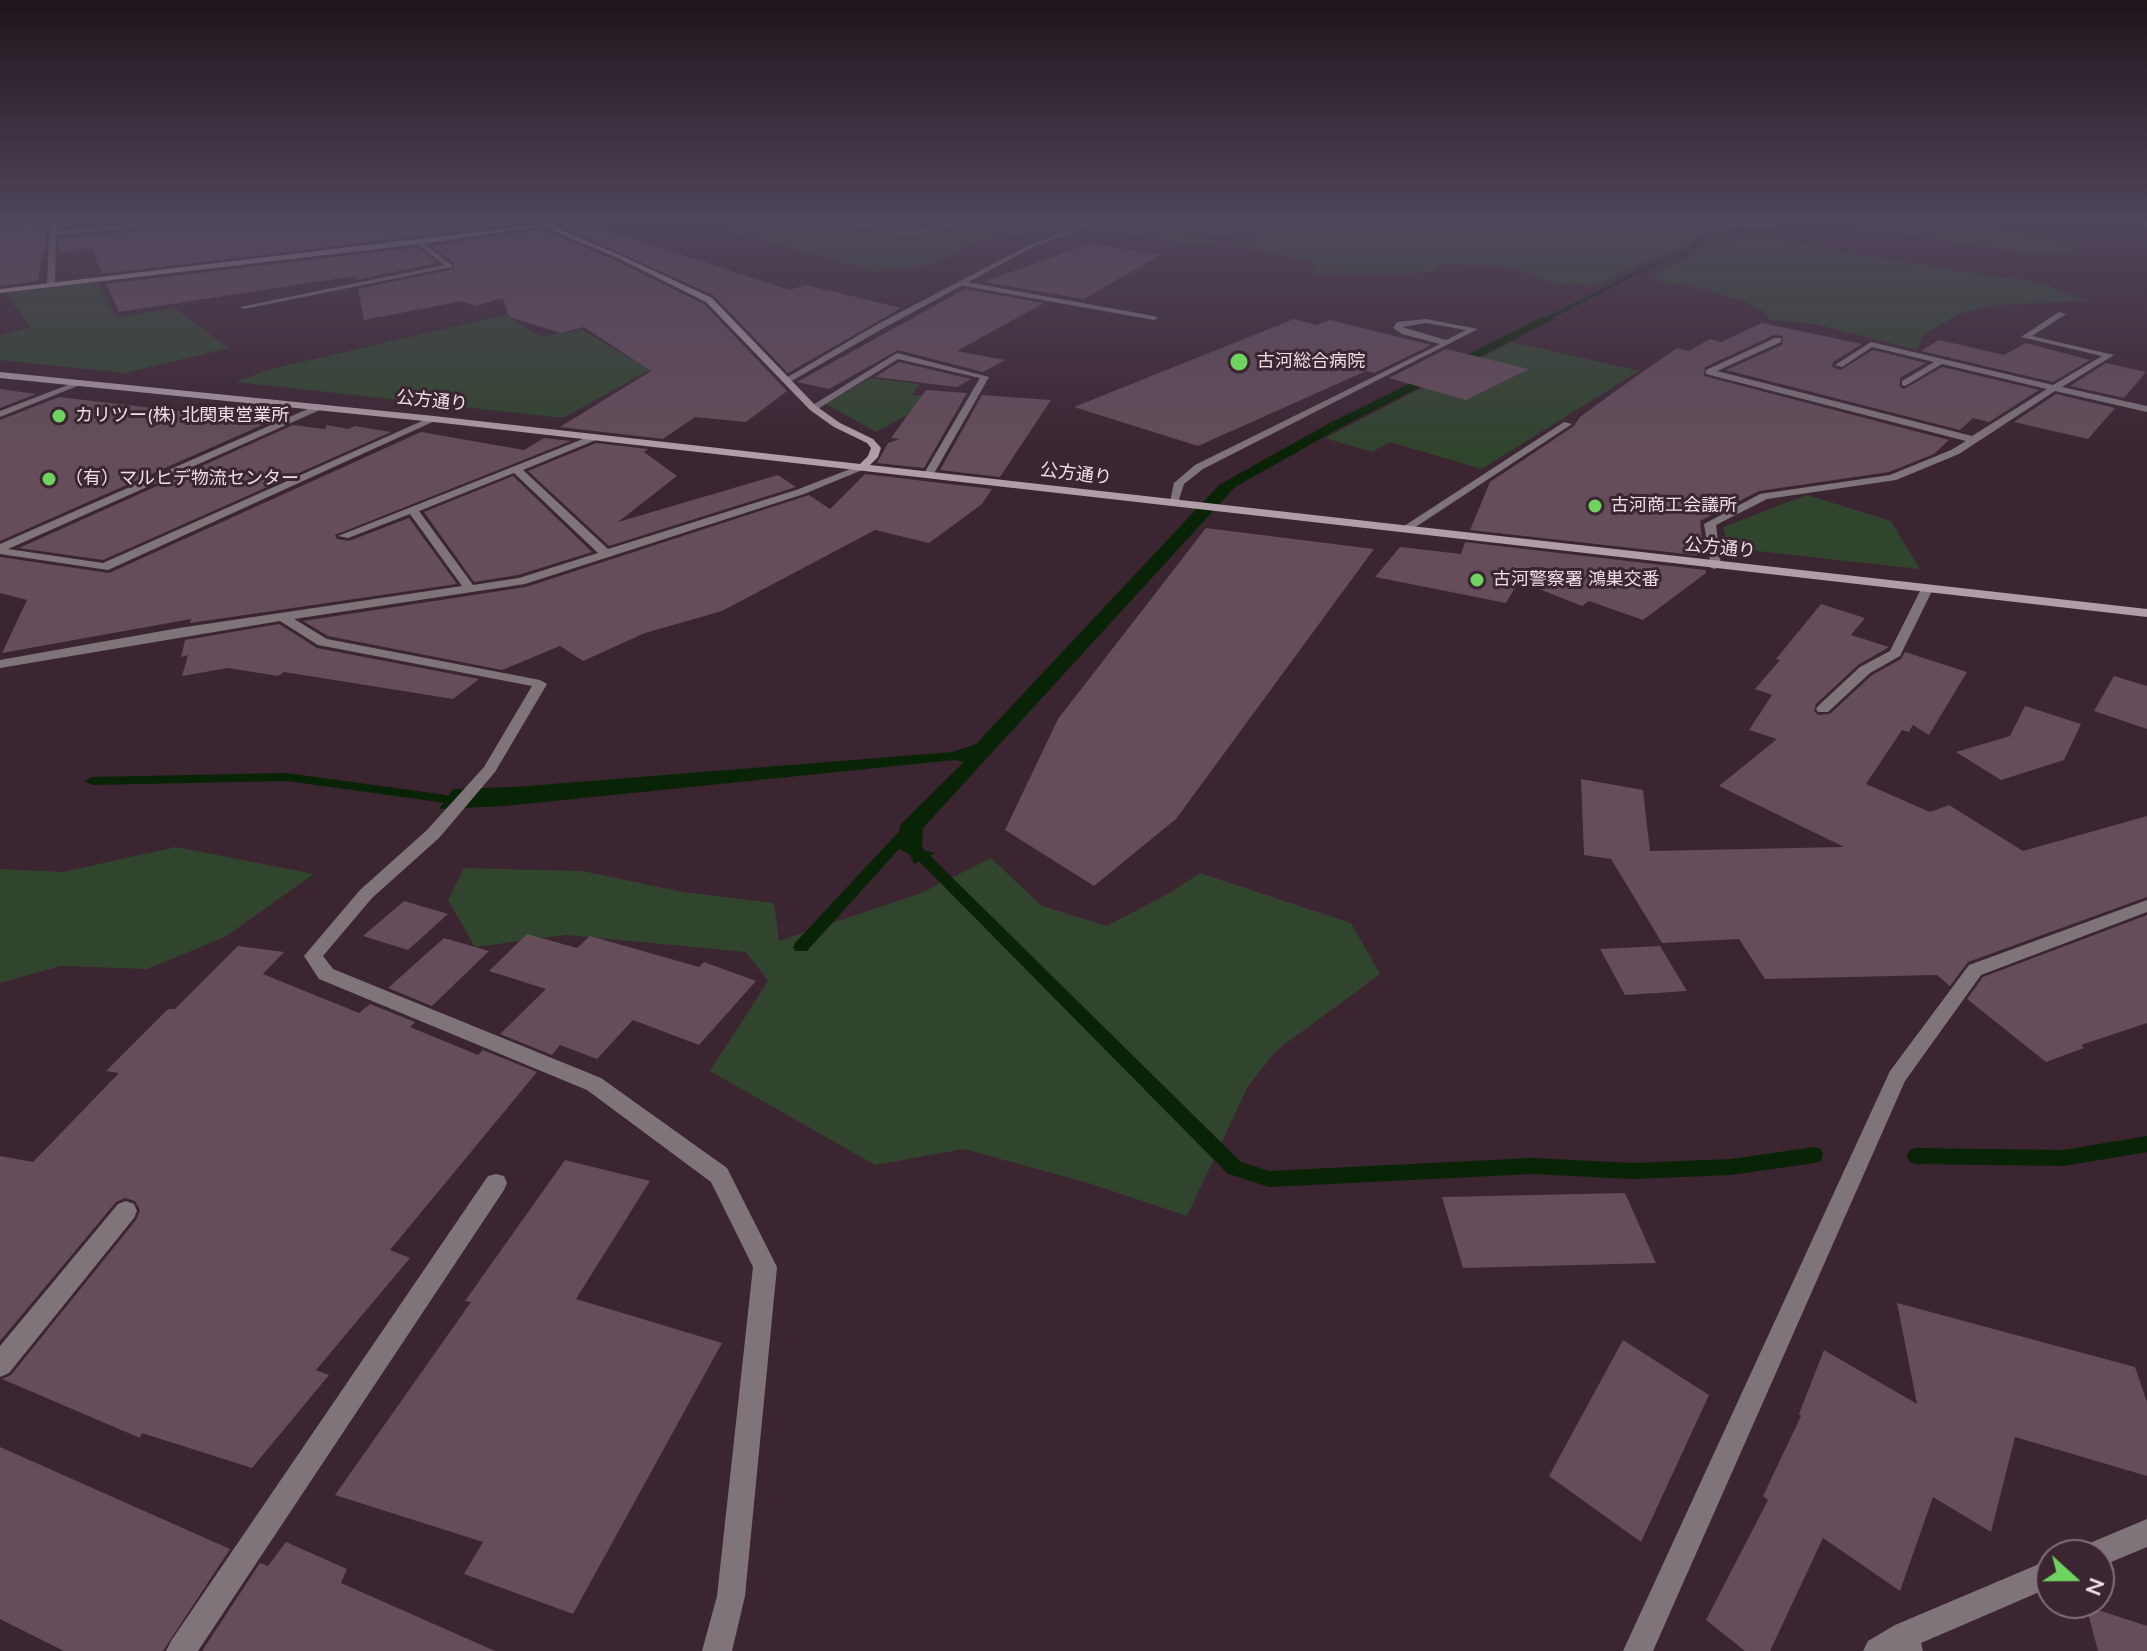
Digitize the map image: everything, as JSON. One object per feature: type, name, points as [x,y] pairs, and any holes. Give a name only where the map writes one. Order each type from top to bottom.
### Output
[{"type":"street","points":[[244,307],[294,297]]},
{"type":"street","points":[[0,664],[521,581],[800,492],[862,468],[873,457],[876,448],[870,441],[837,425],[813,408],[703,297]]},
{"type":"street","points":[[785,381],[936,297]]},
{"type":"street","points":[[1038,297],[1154,318]]},
{"type":"street","points":[[1715,565],[1710,524],[1764,496],[1892,478],[1955,452],[2110,355],[2025,337],[2062,314]]},
{"type":"street","points":[[1173,504],[1179,483],[1199,467],[1447,343],[1474,329],[1426,321],[1400,324],[1397,328],[1447,343]]},
{"type":"street","points":[[1778,340],[1709,372],[1975,440]]},
{"type":"street","points":[[1839,365],[1871,344],[2147,409]]},
{"type":"street","points":[[813,408],[897,356],[985,377],[928,475]]},
{"type":"street","points":[[1905,383],[1941,361]]},
{"type":"street","name":"公方通り","points":[[0,375],[434,419],[2147,613]]},
{"type":"street","points":[[0,414],[81,383]]},
{"type":"street","points":[[0,549],[319,407]]},
{"type":"street","points":[[0,549],[104,567],[434,419]]},
{"type":"street","points":[[1404,530],[1567,424]]},
{"type":"street","points":[[344,536],[593,438]]},
{"type":"street","points":[[516,469],[605,553]]},
{"type":"street","points":[[412,509],[469,588]]},
{"type":"street","points":[[1823,709],[1865,670],[1895,653],[1927,589]]},
{"type":"street","points":[[284,618],[323,642],[540,684],[490,769],[433,834],[366,894],[313,956],[326,974],[594,1084],[719,1175],[765,1267],[731,1596],[717,1651]]},
{"type":"street","points":[[1638,1651],[1897,1077],[1975,970],[2147,906]]},
{"type":"street","points":[[181,1651],[496,1183]]},
{"type":"street","points":[[0,1365],[126,1211]]},
{"type":"street","points":[[2115,1547],[2147,1533]]},
{"type":"street","points":[[1878,1651],[1906,1643],[2035,1581]]},
{"type":"shaded area","points":[[9,297],[106,297],[116,318],[174,308],[229,348],[125,373],[0,360],[0,336],[30,327]]},
{"type":"shaded area","points":[[1730,297],[2078,297],[2088,301],[1996,305],[1960,313],[1923,335],[1918,350],[1815,324],[1769,320],[1764,311]]},
{"type":"shaded area","points":[[505,315],[542,337],[582,330],[650,370],[563,418],[236,382],[267,370]]},
{"type":"shaded area","points":[[1543,317],[1554,319],[1338,429],[1235,487],[923,828],[922,850],[935,853],[914,864],[910,855],[898,848],[900,825],[964,762],[954,760],[505,806],[439,809],[453,789],[515,787],[953,752],[976,744],[1219,485],[1326,425]]},
{"type":"shaded area","points":[[1512,342],[1639,371],[1482,469],[1390,442],[1372,452],[1325,438]]},
{"type":"shaded area","points":[[870,378],[920,384],[912,395],[960,398],[951,418],[907,415],[876,432],[826,404]]},
{"type":"shaded area","points":[[1807,495],[1891,521],[1920,569],[1729,548],[1723,527]]},
{"type":"shaded area","points":[[176,847],[314,874],[225,937],[147,969],[61,966],[0,983],[0,869],[63,872]]},
{"type":"shaded area","points":[[991,858],[1042,906],[1107,926],[1200,873],[1351,923],[1380,974],[1277,1050],[1248,1086],[1187,1216],[1088,1183],[964,1149],[875,1165],[710,1071],[768,981],[746,952],[566,935],[475,947],[448,900],[464,868],[583,871],[683,892],[774,903],[779,941],[921,893]]},
{"type":"building","points":[[112,297],[217,297],[119,312]]},
{"type":"building","points":[[360,297],[690,297],[704,304],[787,391],[746,422],[695,417],[663,439],[560,427],[651,371],[584,327],[561,333],[509,317],[503,298],[475,306],[462,301],[364,320]]},
{"type":"building","points":[[715,297],[856,297],[901,308],[788,373]]},
{"type":"building","points":[[950,297],[1010,297],[1044,303],[957,351],[1005,360],[983,372],[898,350],[829,389],[797,382]]},
{"type":"building","points":[[1294,319],[1317,325],[1330,320],[1431,345],[1374,373],[1366,371],[1198,446],[1074,407]]},
{"type":"building","points":[[1762,323],[1862,344],[1833,362],[1832,367],[1841,370],[1873,350],[1926,363],[1900,378],[1900,387],[1904,389],[1942,367],[2039,390],[1989,422],[1973,418],[1960,430],[1726,370],[1782,345],[1783,336],[1774,335],[1705,367],[1704,376],[1949,440],[1934,454],[1889,472],[1759,491],[1700,521],[1704,556],[1470,530],[1490,482],[1574,426],[1580,417],[1621,387],[1677,348],[1689,351],[1710,339],[1721,342]]},
{"type":"building","points":[[1939,340],[2004,355],[2026,343],[2090,360],[2053,382],[1921,351]]},
{"type":"building","points":[[1446,349],[1529,369],[1466,400],[1389,378]]},
{"type":"building","points":[[899,362],[971,379],[957,387],[875,377]]},
{"type":"building","points":[[2106,363],[2146,372],[2124,398],[2070,386]]},
{"type":"building","points":[[0,389],[36,394],[0,408]]},
{"type":"building","points":[[926,390],[967,393],[924,468],[877,463],[888,443],[900,439],[891,438]]},
{"type":"building","points":[[2056,394],[2115,408],[2088,439],[2014,422]]},
{"type":"building","points":[[982,395],[1051,400],[1000,477],[940,470]]},
{"type":"building","points":[[59,397],[269,422],[0,541],[0,420]]},
{"type":"building","points":[[293,425],[325,429],[327,425],[348,429],[355,426],[391,432],[103,560],[19,548]]},
{"type":"building","points":[[421,432],[524,450],[544,438],[571,441],[335,535],[337,539],[349,541],[409,518],[457,584],[190,623],[191,619],[2,653],[27,600],[0,593],[0,557],[109,573]]},
{"type":"building","points":[[596,443],[648,449],[644,452],[677,476],[618,522],[778,475],[796,487],[609,546],[528,471]]},
{"type":"building","points":[[865,474],[992,489],[982,504],[929,543],[875,530],[722,611],[645,633],[583,661],[560,646],[502,670],[328,636],[303,621],[526,587],[809,495],[830,509]]},
{"type":"building","points":[[513,476],[592,552],[518,575],[474,582],[424,512]]},
{"type":"building","points":[[1206,528],[1374,549],[1176,819],[1094,886],[1005,830],[1058,719]]},
{"type":"building","points":[[1465,542],[1705,570],[1706,573],[1643,620],[1589,601],[1582,606],[1519,581],[1506,603],[1375,577],[1400,547],[1461,554]]},
{"type":"building","points":[[1821,604],[1865,618],[1851,635],[1889,647],[1858,665],[1816,704],[1814,711],[1818,715],[1830,714],[1872,675],[1901,659],[1905,652],[1967,672],[1929,735],[1913,725],[1909,732],[1902,730],[1866,784],[1930,812],[1949,805],[2023,851],[2147,816],[2147,897],[1968,962],[1950,986],[1937,975],[1765,979],[1739,939],[1662,943],[1611,859],[1584,855],[1581,779],[1643,790],[1650,851],[1844,847],[1719,786],[1777,739],[1749,730],[1772,695],[1755,689]]},
{"type":"building","points":[[279,624],[317,648],[479,679],[453,699],[284,672],[278,676],[228,668],[182,676],[188,655],[181,657],[185,640]]},
{"type":"building","points":[[2114,676],[2147,686],[2147,729],[2094,711]]},
{"type":"building","points":[[2025,706],[2081,724],[2064,760],[2001,780],[1956,752],[2010,736]]},
{"type":"building","points":[[404,901],[448,914],[408,950],[363,936]]},
{"type":"building","points":[[2147,915],[2147,1023],[2081,1045],[2084,1048],[2046,1062],[1967,999],[1983,977]]},
{"type":"building","points":[[527,934],[577,948],[590,936],[699,967],[704,962],[756,981],[699,1045],[633,1020],[597,1059],[560,1045],[552,1055],[500,1034],[546,989],[489,971]]},
{"type":"building","points":[[444,938],[489,951],[432,1006],[388,988]]},
{"type":"building","points":[[238,946],[284,952],[263,974],[359,1013],[370,1004],[415,1022],[410,1027],[478,1055],[483,1050],[537,1072],[390,1250],[410,1258],[316,1370],[329,1375],[252,1468],[142,1433],[140,1438],[2,1379],[11,1375],[136,1220],[140,1210],[135,1201],[125,1198],[116,1202],[0,1341],[0,1156],[33,1162],[119,1073],[106,1071],[168,1009],[175,1009]]},
{"type":"building","points":[[1660,946],[1687,991],[1625,995],[1600,949]]},
{"type":"building","points":[[565,1160],[650,1181],[576,1299],[722,1343],[573,1614],[464,1574],[483,1542],[335,1495],[471,1302],[465,1301]]},
{"type":"building","points":[[1625,1193],[1656,1263],[1463,1268],[1442,1197]]},
{"type":"building","points":[[1897,1303],[2135,1367],[2147,1402],[2147,1476],[2015,1437],[1991,1532],[1933,1497],[1900,1591],[1823,1538],[1770,1651],[1745,1651],[1706,1620],[1768,1500],[1763,1496],[1801,1416],[1799,1414],[1824,1350],[1917,1404]]},
{"type":"building","points":[[1623,1340],[1709,1395],[1641,1542],[1549,1476]]},
{"type":"building","points":[[0,1447],[230,1549],[163,1651],[64,1651],[0,1619]]},
{"type":"building","points":[[286,1542],[347,1569],[341,1583],[495,1651],[202,1651],[260,1563],[268,1566]]},
{"type":"building","points":[[2115,1616],[2147,1626],[2147,1651],[2098,1651],[2089,1619],[2115,1619]]},
{"type":"waterway","points":[[1531,327],[1589,297]]},
{"type":"waterway","points":[[92,781],[287,777],[446,799]]},
{"type":"waterway","points":[[801,947],[912,826]]},
{"type":"waterway","points":[[911,845],[1235,1168],[1269,1179],[1533,1166],[1633,1171],[1731,1167],[1814,1155]]},
{"type":"waterway","points":[[1916,1156],[2063,1158],[2147,1144]]},
{"type":"place","name":"古河総合病院","points":[[1239,362]]},
{"type":"place","name":"カリツー(株) 北関東営業所","points":[[59,416]]},
{"type":"place","name":"（有）マルヒデ物流センター","points":[[49,479]]},
{"type":"place","name":"古河商工会議所","points":[[1595,506]]},
{"type":"place","name":"古河警察署 鴻巣交番","points":[[1477,580]]}]
